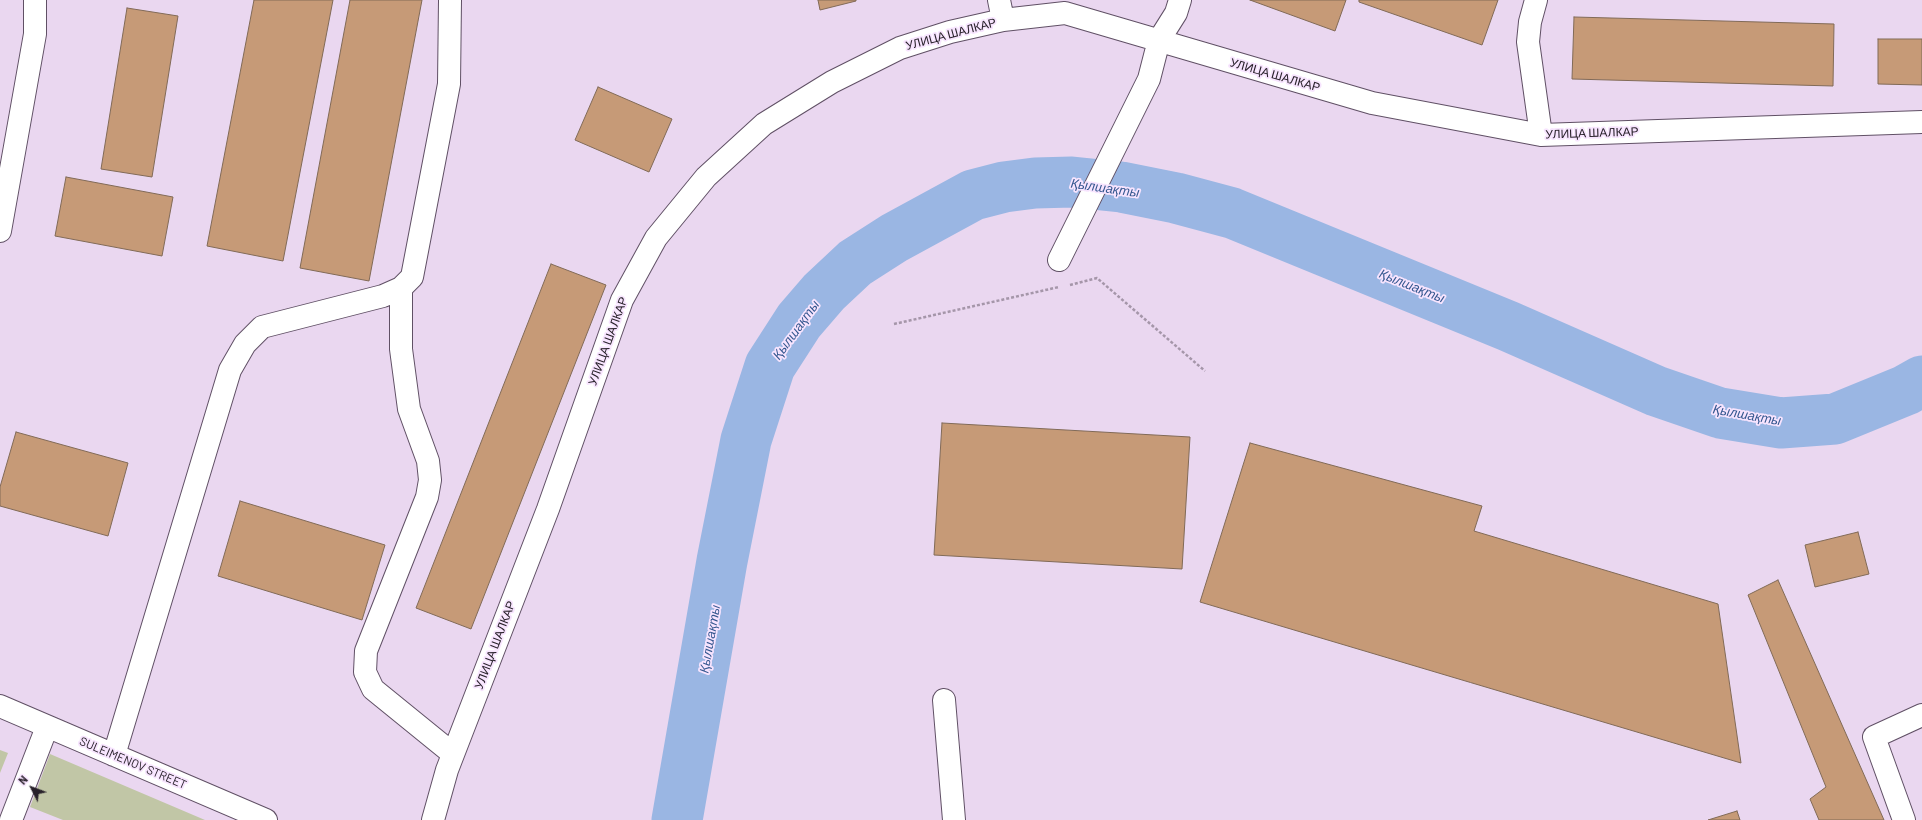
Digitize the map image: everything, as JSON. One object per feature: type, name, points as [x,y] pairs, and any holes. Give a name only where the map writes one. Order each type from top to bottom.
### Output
[{"type":"street","points":[[0,231],[4,183],[35,34],[35,0]]},
{"type":"street","points":[[114,755],[230,370],[245,344],[262,327],[383,296],[401,288],[412,277],[449,84],[450,0]]},
{"type":"street","points":[[1060,260],[1149,79],[1158,40],[1176,14],[1180,0]]},
{"type":"street","points":[[1536,0],[1530,22],[1528,42],[1541,135]]},
{"type":"street","name":"УЛИЦА ШАЛКАР","points":[[433,820],[452,754],[545,516],[622,300],[656,238],[706,177],[764,124],[832,82],[900,48],[950,32],[1001,10],[1072,6],[1158,40],[1372,103],[1541,135],[1922,122]]},
{"type":"street","points":[[401,288],[401,349],[409,409],[428,461],[430,480],[427,498],[366,651],[365,672],[373,689],[452,754]]},
{"type":"street","points":[[944,700],[954,820]]},
{"type":"street","name":"SULEIMENOV STREET","points":[[0,706],[266,820]]},
{"type":"street","points":[[1904,820],[1874,737],[1922,715]]},
{"type":"street","points":[[11,820],[47,727]]},
{"type":"path","points":[[894,324],[1097,278],[1205,371]]},
{"type":"green space","points":[[0,750],[8,753],[0,773]]},
{"type":"green space","points":[[50,754],[205,820],[63,820],[30,807]]},
{"type":"building","points":[[254,0],[333,0],[283,261],[207,246]]},
{"type":"building","points":[[350,0],[422,0],[369,281],[300,268]]},
{"type":"building","points":[[818,0],[856,0],[856,1],[820,10]]},
{"type":"building","points":[[1250,0],[1346,0],[1335,31]]},
{"type":"building","points":[[1359,0],[1498,0],[1482,45],[1359,2]]},
{"type":"building","points":[[127,8],[178,16],[152,177],[101,169]]},
{"type":"building","points":[[1574,17],[1834,24],[1833,86],[1572,79]]},
{"type":"building","points":[[1878,39],[1922,39],[1922,85],[1878,84]]},
{"type":"building","points":[[598,87],[672,119],[649,172],[575,140]]},
{"type":"building","points":[[66,177],[173,197],[162,256],[55,236]]},
{"type":"building","points":[[551,264],[606,285],[471,629],[416,608]]},
{"type":"building","points":[[942,423],[1190,437],[1182,569],[934,555]]},
{"type":"building","points":[[16,432],[128,463],[108,536],[0,506],[0,487]]},
{"type":"building","points":[[1250,443],[1482,506],[1474,531],[1718,604],[1741,763],[1200,602]]},
{"type":"building","points":[[240,501],[385,545],[362,620],[218,576]]},
{"type":"building","points":[[1858,532],[1869,574],[1815,587],[1805,545]]},
{"type":"building","points":[[1778,580],[1884,820],[1819,820],[1810,799],[1826,787],[1748,595]]},
{"type":"building","points":[[1737,811],[1740,820],[1708,820]]},
{"type":"waterway","name":"Қылшақты","points":[[677,820],[722,561],[746,440],[770,366],[799,321],[824,292],[855,263],[894,238],[973,195],[1004,187],[1035,183],[1072,182],[1121,187],[1176,198],[1232,213],[1508,326],[1656,391],[1720,413],[1781,423],[1835,419],[1906,390],[1922,381]]}]
